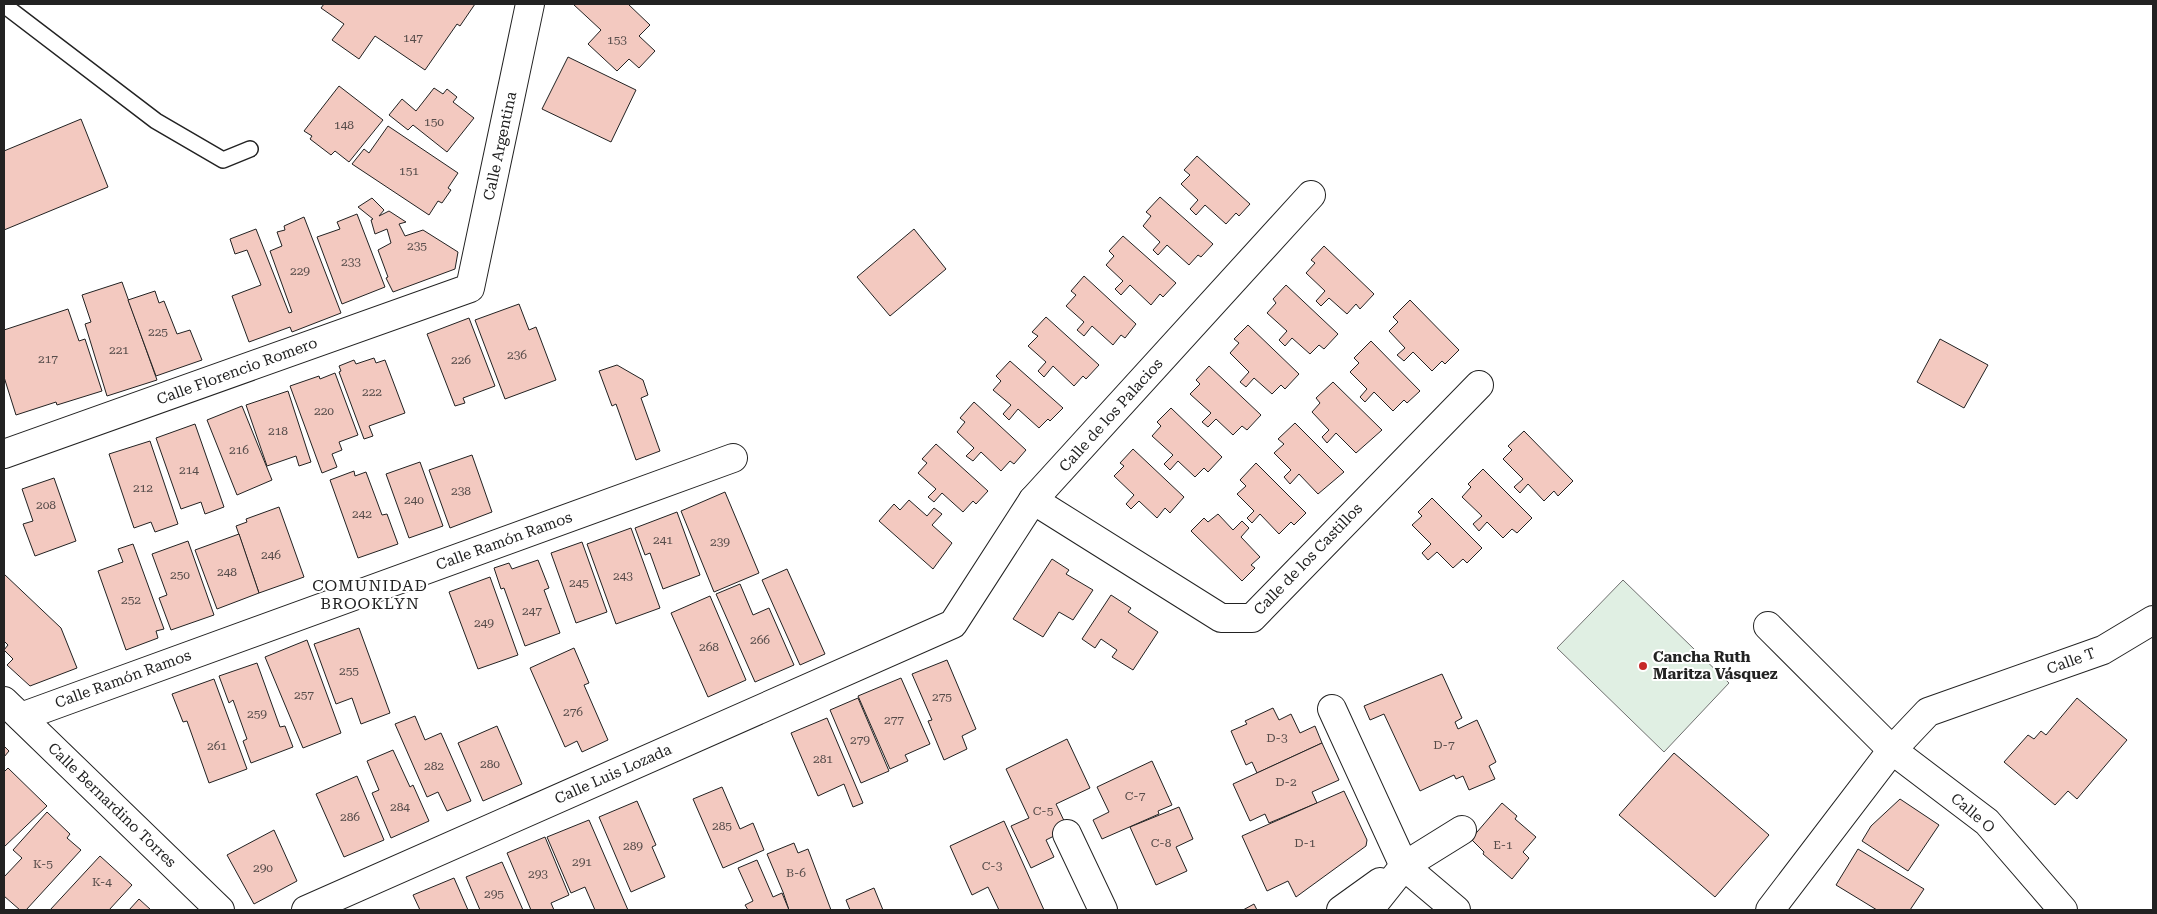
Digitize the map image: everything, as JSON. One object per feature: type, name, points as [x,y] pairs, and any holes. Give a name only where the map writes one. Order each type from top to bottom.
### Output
[{"type":"street","name":"Calle Argentina","points":[[470,288],[530,4]]},
{"type":"street","name":"Calle de los Palacios","points":[[921,638],[953,624],[1033,500],[1311,194]]},
{"type":"street","name":"Calle Florencio Romero","points":[[4,454],[470,288]]},
{"type":"street","name":"Calle de los Castillos","points":[[1033,500],[1221,618],[1252,618],[1479,385]]},
{"type":"street","name":"Calle Ramón Ramos","points":[[12,709],[733,458]]},
{"type":"street","name":"Calle T","points":[[1770,910],[1892,750],[1928,712],[2103,650],[2153,620]]},
{"type":"street","name":"Calle O","points":[[1768,626],[1892,750],[1987,822],[2063,910]]},
{"type":"street","name":"Calle Luis Lozada","points":[[306,910],[921,638]]},
{"type":"street","name":"Calle Bernardino Torres","points":[[12,709],[220,910]]},
{"type":"street","points":[[1332,709],[1404,866],[1456,910]]},
{"type":"street","points":[[1341,910],[1404,866],[1462,830]]},
{"type":"street","points":[[1067,834],[1103,910]]},
{"type":"street","points":[[1369,910],[1404,866]]},
{"type":"lane","points":[[4,5],[156,121],[223,160],[250,149]]},
{"type":"green space","name":"Cancha Ruth Maritza Vásquez","points":[[1623,580],[1729,683],[1664,752],[1557,648]]},
{"type":"building","points":[[324,4],[475,4],[460,26],[457,24],[425,70],[375,36],[359,59],[332,40],[344,24],[321,8]]},
{"type":"building","points":[[573,4],[628,4],[650,25],[639,36],[655,51],[639,68],[629,59],[617,71],[588,44],[601,30]]},
{"type":"building","points":[[568,57],[636,90],[611,142],[542,109]]},
{"type":"building","points":[[339,86],[383,120],[349,162],[335,151],[331,155],[310,139],[312,136],[304,131]]},
{"type":"building","points":[[434,88],[443,94],[447,89],[457,97],[453,102],[474,118],[447,152],[413,125],[408,130],[389,115],[402,99],[416,111]]},
{"type":"building","points":[[81,119],[108,187],[4,230],[4,151]]},
{"type":"building","points":[[388,126],[458,173],[448,188],[451,190],[442,203],[438,201],[429,215],[352,164],[364,149],[369,153]]},
{"type":"building","points":[[1197,156],[1250,204],[1239,216],[1236,213],[1226,224],[1205,205],[1196,215],[1190,209],[1198,200],[1181,184],[1190,175],[1184,170]]},
{"type":"building","points":[[1160,197],[1213,244],[1201,257],[1198,255],[1189,265],[1167,245],[1158,255],[1153,250],[1160,242],[1143,226],[1151,216],[1146,212]]},
{"type":"building","points":[[372,198],[384,210],[379,216],[389,211],[406,222],[399,224],[405,236],[423,230],[458,252],[455,269],[393,292],[386,278],[388,277],[378,250],[391,243],[387,229],[375,234],[371,220],[373,219],[358,207]]},
{"type":"building","points":[[357,214],[385,287],[342,304],[317,237],[340,229],[337,222]]},
{"type":"building","points":[[304,217],[341,313],[292,332],[290,327],[249,342],[232,296],[261,285],[247,250],[235,254],[230,239],[256,229],[289,313],[292,312],[270,251],[282,246],[277,232],[285,230],[284,226]]},
{"type":"building","points":[[914,229],[946,269],[890,316],[857,277]]},
{"type":"building","points":[[1123,236],[1176,283],[1163,297],[1160,294],[1151,305],[1130,285],[1121,295],[1115,289],[1123,281],[1106,265],[1114,256],[1109,251]]},
{"type":"building","points":[[1324,246],[1374,294],[1360,309],[1356,304],[1347,314],[1329,298],[1321,306],[1316,301],[1325,291],[1306,273],[1315,263],[1311,260]]},
{"type":"building","points":[[1084,276],[1136,324],[1125,338],[1121,335],[1113,345],[1092,326],[1084,336],[1077,330],[1084,322],[1066,306],[1076,295],[1071,291]]},
{"type":"building","points":[[122,282],[157,380],[107,396],[85,324],[91,322],[82,295]]},
{"type":"building","points":[[1286,285],[1338,334],[1324,349],[1319,345],[1310,354],[1292,338],[1285,346],[1279,340],[1287,331],[1267,313],[1276,303],[1273,299]]},
{"type":"building","points":[[155,291],[159,303],[164,301],[177,334],[190,330],[202,360],[156,376],[128,300]]},
{"type":"building","points":[[1410,300],[1459,350],[1445,364],[1442,361],[1432,371],[1413,352],[1404,361],[1397,355],[1405,348],[1389,331],[1398,322],[1393,317]]},
{"type":"building","points":[[519,304],[529,330],[536,327],[556,380],[505,399],[475,320]]},
{"type":"building","points":[[68,309],[79,341],[85,339],[102,391],[57,405],[56,402],[16,415],[4,377],[4,330]]},
{"type":"building","points":[[1046,317],[1099,365],[1086,379],[1083,376],[1074,386],[1053,366],[1044,377],[1038,371],[1046,362],[1028,346],[1038,336],[1032,332]]},
{"type":"building","points":[[469,318],[495,386],[463,398],[465,403],[455,406],[427,334]]},
{"type":"building","points":[[1248,325],[1299,374],[1285,389],[1281,385],[1272,394],[1254,378],[1246,387],[1240,382],[1249,372],[1230,353],[1239,343],[1234,339]]},
{"type":"building","points":[[1940,339],[1988,365],[1964,408],[1917,382]]},
{"type":"building","points":[[1371,341],[1420,391],[1407,403],[1404,400],[1393,411],[1374,392],[1365,402],[1360,397],[1367,389],[1350,372],[1359,363],[1354,358]]},
{"type":"building","points":[[374,358],[376,363],[385,360],[405,413],[369,426],[373,436],[364,439],[339,372],[341,371],[339,366],[354,360],[356,364]]},
{"type":"building","points":[[1010,361],[1063,408],[1050,421],[1048,419],[1039,428],[1018,409],[1009,420],[1003,414],[1011,405],[993,390],[1001,381],[996,376]]},
{"type":"building","points":[[617,365],[643,380],[648,395],[641,398],[660,451],[636,460],[616,404],[612,406],[599,371]]},
{"type":"building","points":[[1209,366],[1261,415],[1247,430],[1242,426],[1233,435],[1216,419],[1208,427],[1202,422],[1211,413],[1190,394],[1200,384],[1196,380]]},
{"type":"building","points":[[335,373],[358,435],[339,442],[342,450],[332,454],[337,467],[322,473],[290,386],[319,376],[320,379]]},
{"type":"building","points":[[1333,382],[1382,430],[1356,453],[1336,433],[1327,443],[1322,437],[1329,430],[1312,412],[1320,403],[1316,398]]},
{"type":"building","points":[[288,391],[311,462],[299,466],[296,456],[267,466],[246,405]]},
{"type":"building","points":[[974,402],[1026,450],[1014,464],[1010,461],[1001,471],[981,452],[973,461],[966,456],[974,448],[957,432],[965,422],[960,418]]},
{"type":"building","points":[[242,406],[272,480],[237,495],[207,420]]},
{"type":"building","points":[[1171,408],[1222,457],[1208,472],[1204,468],[1195,477],[1178,461],[1170,470],[1164,464],[1173,455],[1152,436],[1161,426],[1157,422]]},
{"type":"building","points":[[1295,423],[1344,472],[1318,494],[1299,474],[1290,484],[1284,477],[1291,470],[1274,453],[1284,444],[1278,439]]},
{"type":"building","points":[[195,424],[224,507],[205,514],[201,502],[181,509],[156,438]]},
{"type":"building","points":[[1524,431],[1573,481],[1558,496],[1554,491],[1544,501],[1528,484],[1520,493],[1514,487],[1523,479],[1503,459],[1512,450],[1508,446]]},
{"type":"building","points":[[150,441],[178,524],[155,532],[151,522],[134,528],[109,454]]},
{"type":"building","points":[[936,444],[988,491],[976,504],[973,501],[963,512],[942,493],[934,502],[928,497],[936,489],[918,473],[927,463],[922,459]]},
{"type":"building","points":[[1133,449],[1184,497],[1170,513],[1165,508],[1157,518],[1139,501],[1131,509],[1126,504],[1134,495],[1114,476],[1124,466],[1120,463]]},
{"type":"building","points":[[472,455],[492,512],[450,528],[429,470]]},
{"type":"building","points":[[420,462],[443,526],[409,538],[386,474]]},
{"type":"building","points":[[1256,463],[1306,513],[1294,525],[1291,522],[1279,534],[1260,514],[1252,523],[1247,518],[1254,511],[1237,494],[1246,486],[1240,480]]},
{"type":"building","points":[[1483,469],[1532,518],[1517,533],[1512,529],[1503,538],[1487,522],[1479,531],[1473,524],[1482,516],[1462,497],[1471,487],[1468,484]]},
{"type":"building","points":[[354,471],[355,476],[366,472],[382,515],[387,514],[398,544],[358,558],[330,480]]},
{"type":"building","points":[[54,478],[76,541],[35,556],[23,524],[33,521],[22,489]]},
{"type":"building","points":[[725,492],[759,573],[714,592],[681,511]]},
{"type":"building","points":[[1432,498],[1482,548],[1467,563],[1463,559],[1453,568],[1437,552],[1428,560],[1422,553],[1431,544],[1412,525],[1422,516],[1418,512]]},
{"type":"building","points":[[909,500],[927,516],[934,508],[942,514],[932,525],[952,543],[933,569],[879,521],[894,504],[900,510]]},
{"type":"building","points":[[279,507],[304,577],[259,593],[236,526],[247,522],[246,519]]},
{"type":"building","points":[[677,512],[700,575],[663,589],[650,553],[645,555],[635,528]]},
{"type":"building","points":[[1218,514],[1233,530],[1242,521],[1249,528],[1241,537],[1260,557],[1251,565],[1255,568],[1242,581],[1191,531],[1204,518],[1208,522]]},
{"type":"building","points":[[631,528],[660,608],[616,624],[587,544]]},
{"type":"building","points":[[239,534],[259,593],[217,609],[195,550]]},
{"type":"building","points":[[188,541],[214,615],[171,630],[159,598],[167,595],[152,554]]},
{"type":"building","points":[[582,542],[607,612],[576,623],[551,553]]},
{"type":"building","points":[[133,544],[164,629],[156,631],[158,638],[126,650],[98,571],[123,562],[118,549]]},
{"type":"building","points":[[1052,559],[1069,570],[1066,574],[1093,590],[1073,620],[1059,612],[1043,637],[1013,619]]},
{"type":"building","points":[[538,560],[549,588],[544,590],[560,633],[525,646],[504,588],[501,589],[494,568],[509,563],[512,569]]},
{"type":"building","points":[[787,569],[825,654],[800,665],[762,580]]},
{"type":"building","points":[[4,574],[61,628],[77,668],[30,686],[7,665],[13,659],[4,650],[8,645],[4,641]]},
{"type":"building","points":[[490,577],[518,655],[478,669],[449,592]]},
{"type":"building","points":[[740,584],[753,615],[769,608],[794,665],[755,682],[716,594]]},
{"type":"building","points":[[1111,595],[1131,608],[1128,612],[1158,632],[1133,670],[1112,657],[1117,650],[1101,639],[1095,648],[1082,639]]},
{"type":"building","points":[[710,596],[746,680],[708,697],[671,613]]},
{"type":"building","points":[[359,628],[390,713],[361,724],[352,698],[336,704],[314,644]]},
{"type":"building","points":[[307,640],[341,733],[303,748],[265,657]]},
{"type":"building","points":[[574,648],[589,683],[584,685],[608,740],[582,752],[577,741],[565,747],[530,668]]},
{"type":"building","points":[[947,660],[976,729],[962,736],[967,749],[944,760],[928,721],[932,720],[912,674]]},
{"type":"building","points":[[257,663],[280,727],[285,726],[293,747],[251,763],[243,741],[247,739],[233,700],[229,703],[219,676]]},
{"type":"building","points":[[1442,674],[1462,718],[1455,722],[1458,729],[1477,720],[1496,762],[1489,766],[1495,779],[1469,790],[1463,776],[1456,779],[1454,775],[1420,791],[1384,714],[1370,720],[1364,706]]},
{"type":"building","points":[[901,678],[930,744],[905,755],[908,761],[890,769],[858,696]]},
{"type":"building","points":[[214,679],[247,769],[209,783],[187,721],[183,722],[172,694]]},
{"type":"building","points":[[858,698],[889,771],[861,783],[830,710]]},
{"type":"building","points":[[2077,698],[2127,740],[2077,799],[2068,791],[2055,805],[2004,762],[2028,735],[2034,739],[2041,731],[2046,735]]},
{"type":"building","points":[[1273,708],[1279,720],[1291,714],[1300,733],[1315,726],[1322,743],[1257,773],[1252,762],[1246,765],[1231,731],[1247,724],[1245,721]]},
{"type":"building","points":[[415,716],[425,740],[441,733],[471,801],[447,811],[438,792],[427,797],[395,724]]},
{"type":"building","points":[[827,718],[863,803],[853,807],[844,784],[818,796],[791,733]]},
{"type":"building","points":[[497,726],[522,784],[483,801],[458,743]]},
{"type":"building","points":[[1067,739],[1090,788],[1056,804],[1068,829],[1046,840],[1054,857],[1031,868],[1011,826],[1029,818],[1006,769]]},
{"type":"building","points":[[1322,743],[1339,780],[1312,792],[1317,803],[1269,823],[1265,814],[1250,821],[1233,784]]},
{"type":"building","points":[[4,746],[9,751],[4,757]]},
{"type":"building","points":[[393,750],[410,787],[413,785],[429,821],[391,838],[372,793],[379,790],[367,761]]},
{"type":"building","points":[[1674,753],[1769,835],[1715,897],[1619,815]]},
{"type":"building","points":[[1152,761],[1172,805],[1158,811],[1159,814],[1102,839],[1093,820],[1109,812],[1097,787]]},
{"type":"building","points":[[8,768],[47,806],[4,847],[4,772]]},
{"type":"building","points":[[357,776],[384,840],[344,857],[316,794]]},
{"type":"building","points":[[722,787],[740,829],[753,823],[764,850],[723,868],[693,799]]},
{"type":"building","points":[[1344,791],[1367,840],[1366,846],[1296,897],[1288,881],[1267,891],[1242,836]]},
{"type":"building","points":[[1900,799],[1939,825],[1908,871],[1862,841],[1871,826]]},
{"type":"building","points":[[637,801],[656,845],[652,847],[665,877],[631,892],[599,817]]},
{"type":"building","points":[[1502,803],[1517,816],[1515,819],[1536,837],[1523,852],[1529,858],[1512,879],[1483,854],[1484,852],[1471,839]]},
{"type":"building","points":[[1179,807],[1193,839],[1176,847],[1187,871],[1156,885],[1130,827]]},
{"type":"building","points":[[47,812],[70,834],[67,838],[81,850],[26,910],[20,910],[4,896],[4,877],[22,858],[13,850]]},
{"type":"building","points":[[589,820],[628,910],[595,910],[585,887],[571,893],[547,837]]},
{"type":"building","points":[[1004,821],[1044,910],[999,910],[988,887],[972,895],[950,846]]},
{"type":"building","points":[[274,830],[297,881],[254,904],[227,855]]},
{"type":"building","points":[[545,837],[569,895],[551,903],[554,910],[531,910],[507,853]]},
{"type":"building","points":[[794,843],[798,853],[808,849],[831,910],[789,910],[767,854]]},
{"type":"building","points":[[1858,849],[1924,889],[1910,910],[1877,910],[1836,885]]},
{"type":"building","points":[[100,856],[132,885],[109,910],[50,910]]},
{"type":"building","points":[[757,860],[773,897],[782,893],[789,910],[748,910],[745,905],[753,901],[738,868]]},
{"type":"building","points":[[502,862],[523,910],[480,910],[466,877]]},
{"type":"building","points":[[454,878],[468,910],[420,910],[413,895]]},
{"type":"building","points":[[874,888],[883,910],[850,910],[846,900]]},
{"type":"building","points":[[139,899],[151,910],[129,910]]},
{"type":"building","points":[[1254,904],[1257,910],[1243,910]]},
{"type":"place","name":"Cancha Ruth Maritza Vásquez","points":[[1643,666]]},
{"type":"district","name":"COMUNIDAD BROOKLYN","points":[[370,594]]}]
